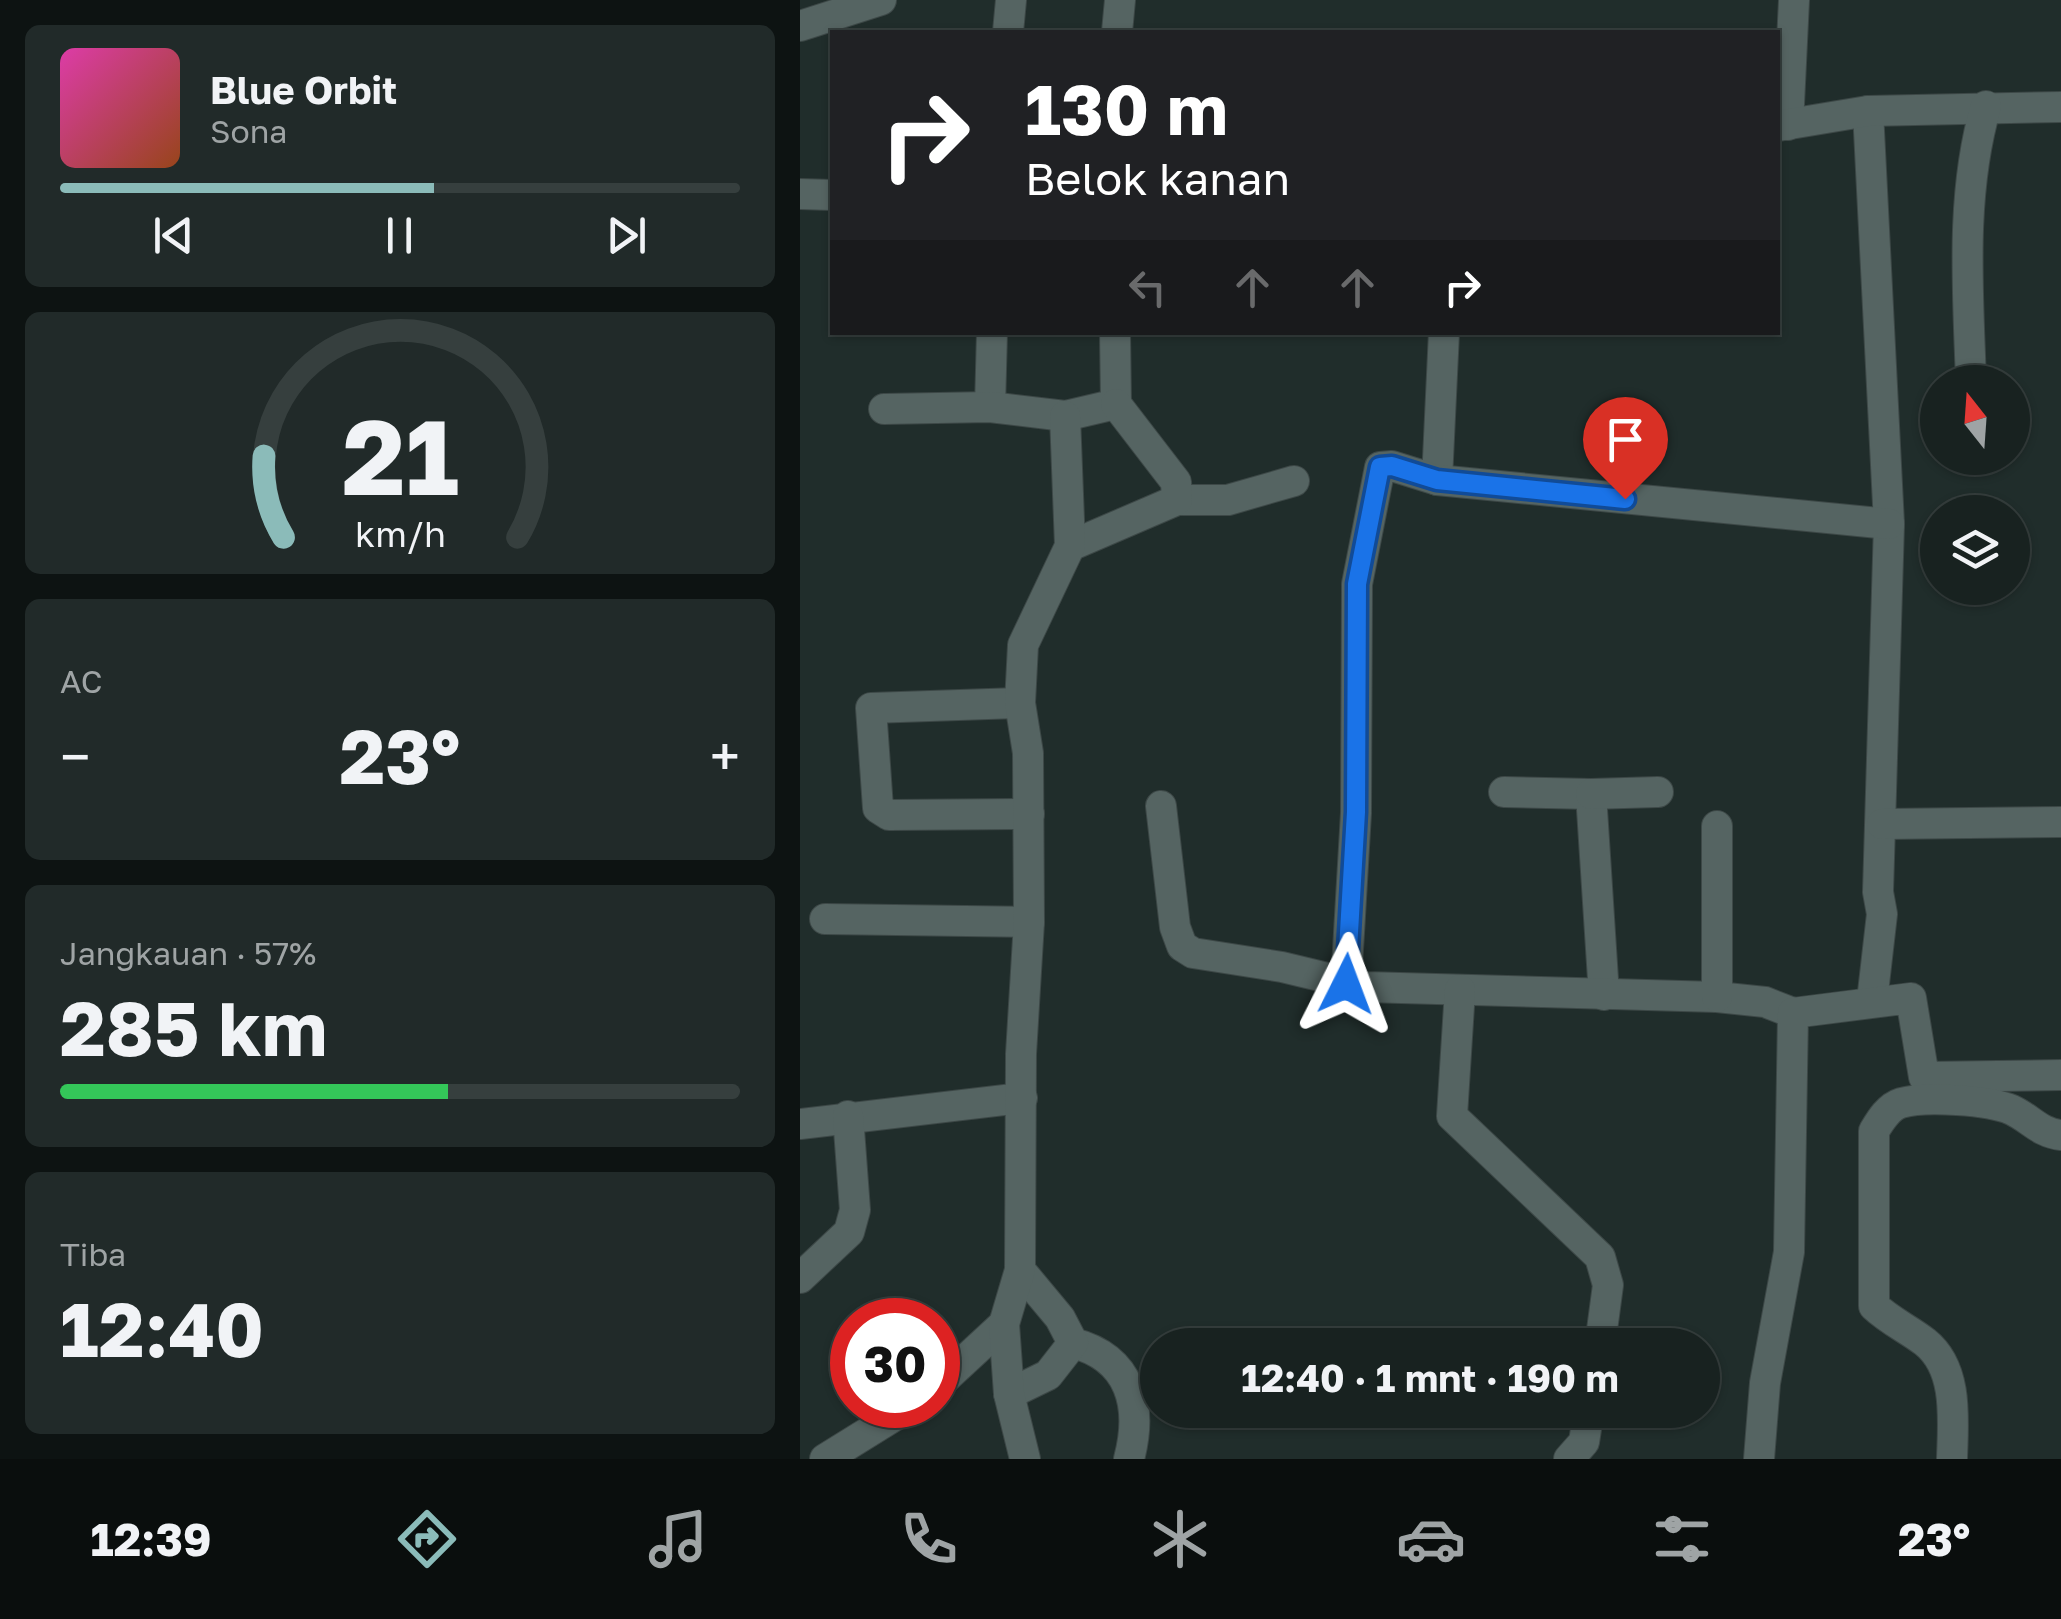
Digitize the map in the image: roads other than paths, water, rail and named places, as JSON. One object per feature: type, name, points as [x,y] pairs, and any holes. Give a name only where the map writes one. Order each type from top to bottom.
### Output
[{"type":"street","points":[[800,26],[881,0]]},
{"type":"street","points":[[1008,30],[1012,0]]},
{"type":"street","points":[[1116,30],[1120,0]]},
{"type":"street","points":[[1794,0],[1783,126],[1868,111],[2061,107]]},
{"type":"street","points":[[1970,365],[1967,256],[1972,182],[1986,106]]},
{"type":"street","points":[[1868,111],[1889,524],[1878,892],[1882,914],[1872,1001]]},
{"type":"street","points":[[800,194],[830,195]]},
{"type":"street","points":[[990,407],[992,335]]},
{"type":"street","points":[[1116,335],[1116,404],[1176,482],[1177,500]]},
{"type":"street","points":[[1437,480],[1444,335]]},
{"type":"street","points":[[884,408],[990,407],[1066,416],[1116,404]]},
{"type":"street","points":[[1026,1459],[1009,1394],[1004,1324],[1020,1270],[1029,922],[1028,753],[1020,703],[1023,646],[1070,546],[1066,416]]},
{"type":"street","points":[[1346,984],[1356,812],[1357,584],[1375,476],[1380,467],[1392,466],[1437,480],[1889,524]]},
{"type":"street","points":[[1070,546],[1177,500],[1228,500],[1294,481]]},
{"type":"street","points":[[1020,703],[872,708],[878,808],[889,815],[1029,814]]},
{"type":"street","points":[[1504,792],[1658,792]]},
{"type":"street","points":[[1591,794],[1604,995]]},
{"type":"street","points":[[1161,806],[1175,927],[1182,946],[1192,953],[1282,967],[1346,984],[1717,997],[1765,1002],[1793,1013],[1872,1001],[1915,1001],[1924,1078],[2061,1075]]},
{"type":"street","points":[[1882,824],[2061,822]]},
{"type":"street","points":[[1716,826],[1717,997]]},
{"type":"street","points":[[825,919],[1029,922]]},
{"type":"street","points":[[1460,990],[1452,1116],[1600,1256],[1608,1285],[1602,1328]]},
{"type":"street","points":[[1759,1459],[1765,1383],[1789,1252],[1793,1013]]},
{"type":"street","points":[[800,1124],[1022,1098]]},
{"type":"street","points":[[1952,1459],[1953,1406],[1944,1368],[1926,1343],[1893,1324],[1874,1306],[1874,1131],[1885,1114],[1900,1103],[1988,1101],[2016,1111],[2046,1134],[2061,1135]]},
{"type":"street","points":[[800,1278],[849,1232],[856,1210],[848,1116]]},
{"type":"street","points":[[1020,1270],[1060,1318],[1073,1342],[1114,1364],[1135,1398],[1138,1422],[1130,1459]]},
{"type":"street","points":[[960,1364],[1004,1324]]},
{"type":"street","points":[[1009,1394],[1048,1375],[1073,1342]]},
{"type":"street","points":[[825,1459],[875,1428]]},
{"type":"street","points":[[1569,1459],[1584,1442],[1586,1428]]}]
